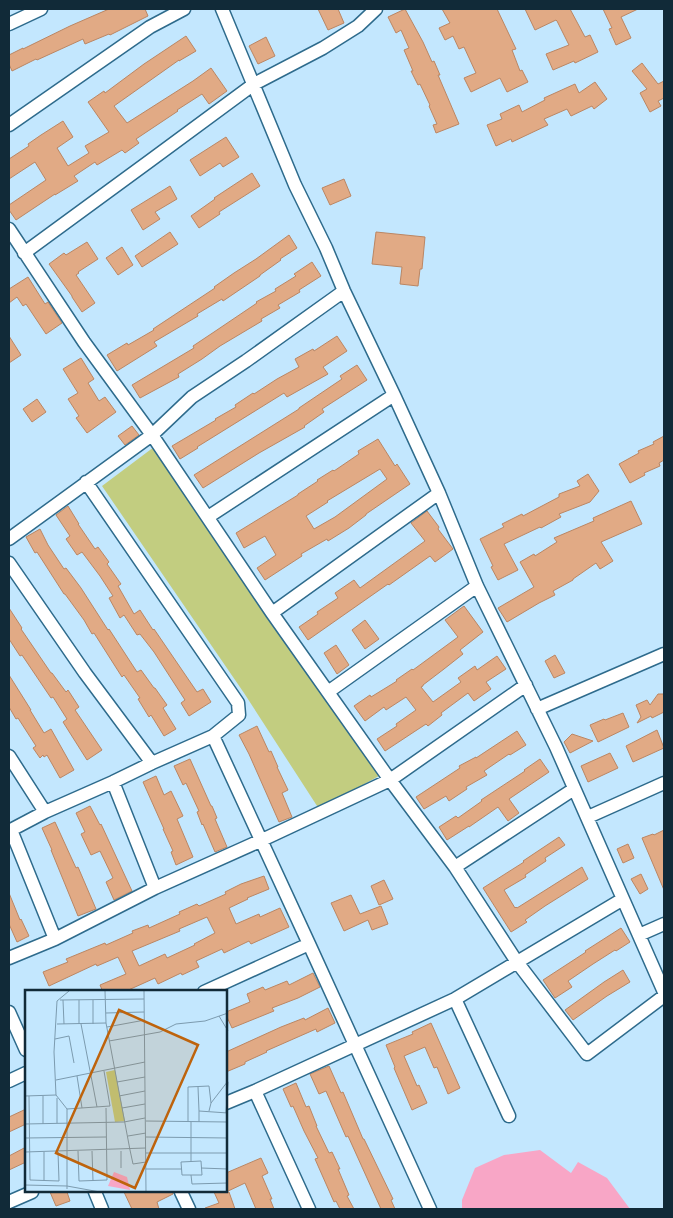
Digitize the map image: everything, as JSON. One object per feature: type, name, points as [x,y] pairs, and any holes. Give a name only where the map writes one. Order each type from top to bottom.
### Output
[{"type":"street","points":[[9,24],[41,9]]},
{"type":"street","points":[[9,126],[150,27],[184,9]]},
{"type":"street","points":[[222,9],[295,185],[439,493],[477,586],[556,747],[664,992]]},
{"type":"street","points":[[24,252],[254,84],[323,48],[358,26],[376,9]]},
{"type":"street","points":[[9,229],[84,342],[152,435],[272,613],[390,780],[455,867],[517,962],[588,1054],[664,996]]},
{"type":"street","points":[[9,539],[152,435],[192,397],[344,291]]},
{"type":"street","points":[[208,517],[394,395]]},
{"type":"street","points":[[56,938],[10,831],[45,812],[213,736],[240,715],[238,703],[86,482]]},
{"type":"street","points":[[272,613],[439,493]]},
{"type":"street","points":[[9,563],[85,673],[152,763]]},
{"type":"street","points":[[328,692],[477,586]]},
{"type":"street","points":[[537,709],[664,654]]},
{"type":"street","points":[[9,958],[56,938],[155,888],[390,780],[526,685]]},
{"type":"street","points":[[213,736],[430,1209]]},
{"type":"street","points":[[9,756],[45,812]]},
{"type":"street","points":[[113,782],[155,888]]},
{"type":"street","points":[[588,817],[664,784]]},
{"type":"street","points":[[455,867],[574,789]]},
{"type":"street","points":[[228,1102],[455,999],[623,899]]},
{"type":"street","points":[[639,935],[664,924]]},
{"type":"street","points":[[208,990],[309,944]]},
{"type":"street","points":[[455,999],[509,1116]]},
{"type":"street","points":[[9,1012],[25,1048]]},
{"type":"street","points":[[9,1081],[25,1073]]},
{"type":"street","points":[[255,1091],[309,1209]]},
{"type":"street","points":[[13,1204],[30,1193]]},
{"type":"street","points":[[94,1193],[102,1209]]},
{"type":"street","points":[[181,1193],[189,1209]]},
{"type":"green space","points":[[158,444],[388,771],[319,809],[244,693],[102,486]]},
{"type":"shaded area","points":[[540,1150],[571,1173],[578,1162],[607,1178],[630,1209],[462,1209],[462,1200],[475,1168],[504,1155]]},
{"type":"building","points":[[109,9],[145,9],[148,16],[110,35],[85,44],[83,39],[12,71],[9,64],[9,55]]},
{"type":"building","points":[[318,9],[338,9],[344,23],[328,30]]},
{"type":"building","points":[[405,9],[432,62],[434,61],[459,124],[436,133],[433,125],[437,124],[430,105],[420,84],[418,85],[411,71],[413,71],[404,50],[409,48],[401,30],[396,33],[388,17]]},
{"type":"building","points":[[442,9],[497,9],[516,49],[512,50],[520,71],[522,70],[528,82],[507,92],[500,78],[471,92],[464,78],[476,73],[464,47],[459,49],[453,36],[445,40],[439,28],[450,23]]},
{"type":"building","points":[[525,9],[570,9],[585,37],[590,35],[598,52],[575,63],[574,61],[553,70],[546,54],[569,45],[556,20],[535,30]]},
{"type":"building","points":[[603,9],[638,9],[621,17],[631,38],[616,45],[609,29],[612,28]]},
{"type":"building","points":[[186,36],[196,51],[179,60],[114,106],[127,123],[211,68],[227,91],[209,104],[202,94],[136,139],[139,143],[125,153],[122,150],[97,165],[95,162],[74,176],[78,181],[16,220],[9,210],[9,205],[46,180],[35,162],[9,179],[9,159],[63,121],[73,137],[57,148],[68,166],[89,153],[85,146],[109,132],[88,102],[104,91],[105,93]]},
{"type":"building","points":[[266,37],[275,56],[258,64],[249,46]]},
{"type":"building","points":[[642,63],[658,84],[664,81],[664,98],[658,101],[661,106],[650,112],[640,93],[647,89],[632,71]]},
{"type":"building","points":[[595,82],[607,99],[594,109],[592,106],[571,116],[567,109],[544,119],[548,125],[512,142],[511,139],[496,146],[487,125],[502,119],[500,114],[519,105],[522,112],[545,100],[544,98],[575,84],[579,93]]},
{"type":"building","points":[[226,137],[239,157],[223,167],[220,163],[200,176],[190,160]]},
{"type":"building","points":[[252,173],[260,186],[219,212],[220,214],[199,228],[191,216]]},
{"type":"building","points":[[344,179],[351,196],[330,205],[322,188]]},
{"type":"building","points":[[170,186],[177,199],[155,212],[160,219],[143,230],[131,210]]},
{"type":"building","points":[[170,232],[178,244],[142,267],[135,256]]},
{"type":"building","points":[[376,232],[425,237],[422,269],[420,269],[418,286],[400,284],[402,267],[372,264]]},
{"type":"building","points":[[289,235],[297,248],[223,301],[222,299],[197,314],[198,316],[154,342],[157,346],[117,371],[107,355],[154,330]]},
{"type":"building","points":[[87,242],[98,259],[76,275],[95,303],[82,312],[49,264],[64,253],[66,255]]},
{"type":"building","points":[[122,247],[133,265],[118,275],[106,258]]},
{"type":"building","points":[[312,262],[321,276],[299,290],[300,292],[278,305],[280,308],[261,319],[262,321],[178,374],[179,377],[140,398],[132,385],[194,348],[193,346],[256,302],[276,291],[275,289],[296,276],[294,274]]},
{"type":"building","points":[[28,277],[45,304],[48,302],[62,323],[46,334],[26,304],[23,306],[17,297],[9,303],[9,289]]},
{"type":"building","points":[[9,336],[21,355],[9,363]]},
{"type":"building","points":[[337,336],[347,351],[323,367],[328,374],[287,397],[284,393],[180,459],[172,446],[236,407],[235,405],[253,393],[299,367],[295,359],[313,349],[314,351]]},
{"type":"building","points":[[81,358],[94,379],[88,383],[99,401],[105,397],[116,412],[87,433],[76,418],[79,416],[68,399],[78,393],[63,369]]},
{"type":"building","points":[[357,365],[367,380],[322,409],[324,412],[305,427],[203,488],[194,475],[299,409],[342,379],[340,376]]},
{"type":"building","points":[[37,399],[46,412],[32,422],[23,409]]},
{"type":"building","points":[[132,426],[139,435],[125,445],[118,436]]},
{"type":"building","points":[[664,436],[664,460],[659,463],[660,466],[644,473],[645,475],[630,483],[619,464],[639,453],[638,451],[654,444],[653,442]]},
{"type":"building","points":[[378,439],[395,466],[397,464],[410,484],[349,528],[301,554],[302,556],[265,580],[257,568],[276,555],[265,536],[244,548],[236,533],[334,471],[359,454],[358,451]],"holes":[[[380,469],[387,479],[335,517],[314,529],[306,516]]]},
{"type":"building","points":[[588,474],[599,491],[590,502],[559,514],[561,517],[541,528],[504,544],[518,570],[498,580],[480,539],[504,527],[502,524],[522,514],[523,516],[559,497],[559,494],[580,486],[577,481]]},
{"type":"building","points":[[631,501],[642,524],[601,542],[613,561],[600,569],[596,563],[573,580],[553,591],[555,595],[507,622],[498,608],[534,587],[520,562],[534,554],[535,556],[557,542],[554,538],[594,521],[593,518]]},
{"type":"building","points":[[68,506],[95,549],[98,547],[109,562],[107,564],[121,584],[118,586],[134,614],[140,610],[197,692],[203,689],[211,702],[189,716],[181,703],[185,700],[154,652],[140,634],[137,635],[124,615],[120,618],[109,598],[113,596],[100,576],[82,552],[77,555],[66,539],[70,536],[56,515]]},
{"type":"building","points":[[427,511],[453,549],[435,562],[430,556],[308,640],[299,627],[338,598],[335,593],[354,580],[360,588],[425,541],[411,523]]},
{"type":"building","points":[[40,529],[64,569],[66,568],[81,588],[137,672],[141,670],[167,705],[163,708],[176,729],[164,736],[151,715],[149,717],[138,699],[140,698],[124,675],[122,677],[94,633],[92,634],[37,552],[35,553],[26,537]]},
{"type":"building","points":[[464,606],[483,632],[460,650],[463,654],[421,687],[433,702],[461,682],[458,678],[475,666],[477,670],[497,656],[506,669],[486,682],[491,689],[474,701],[468,693],[441,713],[442,715],[428,726],[426,724],[385,751],[377,739],[397,726],[396,724],[416,710],[406,697],[386,710],[384,707],[365,721],[354,706],[397,681],[458,637],[445,620]]},
{"type":"building","points":[[9,608],[51,673],[66,692],[68,690],[79,707],[75,710],[102,750],[87,760],[63,722],[67,719],[53,697],[51,698],[9,639]]},
{"type":"building","points":[[365,620],[379,639],[365,649],[352,630]]},
{"type":"building","points":[[336,645],[349,665],[337,674],[324,653]]},
{"type":"building","points":[[555,655],[565,673],[554,678],[545,661]]},
{"type":"building","points":[[9,675],[44,733],[51,729],[74,770],[60,778],[47,755],[44,757],[43,755],[40,758],[33,748],[36,746],[9,707]]},
{"type":"building","points":[[658,694],[664,694],[664,712],[637,723],[641,717],[636,705],[647,700],[650,705]]},
{"type":"building","points":[[623,713],[629,727],[598,742],[590,725]]},
{"type":"building","points":[[257,726],[269,752],[271,751],[288,790],[282,793],[292,817],[279,822],[239,735]]},
{"type":"building","points":[[657,730],[664,748],[633,762],[626,746]]},
{"type":"building","points":[[517,731],[526,745],[484,771],[487,775],[466,787],[467,789],[449,801],[446,796],[424,809],[416,797],[460,768],[459,766],[476,758]]},
{"type":"building","points":[[572,734],[593,741],[570,753],[564,742]]},
{"type":"building","points":[[610,753],[618,768],[588,782],[581,766]]},
{"type":"building","points":[[190,759],[212,806],[217,818],[215,819],[227,847],[215,852],[202,825],[197,812],[199,811],[186,783],[183,785],[174,766]]},
{"type":"building","points":[[540,759],[549,772],[509,799],[519,813],[508,821],[498,807],[447,840],[439,827],[456,816],[458,818]]},
{"type":"building","points":[[156,776],[164,795],[171,791],[183,816],[177,819],[193,857],[176,865],[171,852],[173,851],[143,782]]},
{"type":"building","points":[[90,806],[101,824],[132,891],[114,900],[106,882],[113,878],[100,851],[91,855],[81,834],[85,832],[76,813]]},
{"type":"building","points":[[55,822],[76,868],[78,867],[96,909],[78,916],[42,828]]},
{"type":"building","points":[[664,830],[664,890],[642,838]]},
{"type":"building","points":[[559,837],[565,845],[545,858],[546,861],[525,875],[526,877],[504,890],[515,908],[582,867],[588,879],[545,906],[525,920],[527,922],[511,932],[483,888]]},
{"type":"building","points":[[628,844],[634,858],[623,863],[617,849]]},
{"type":"building","points":[[641,874],[648,889],[640,894],[631,879]]},
{"type":"building","points":[[264,876],[269,889],[229,908],[236,924],[259,914],[260,917],[280,908],[289,927],[251,944],[249,941],[224,953],[222,949],[196,961],[199,967],[158,984],[155,978],[128,990],[102,990],[100,985],[126,974],[118,957],[97,966],[96,964],[49,986],[43,972],[68,962],[66,959],[105,943],[106,945],[148,925],[149,928],[197,904],[199,906],[226,894],[225,892]],"holes":[[[207,917],[215,933],[167,958],[165,954],[139,966],[132,951],[180,931],[179,929]]]},
{"type":"building","points":[[384,880],[393,899],[379,905],[371,886]]},
{"type":"building","points":[[9,893],[29,936],[17,942],[9,924]]},
{"type":"building","points":[[351,895],[360,914],[381,906],[388,924],[372,930],[368,920],[344,931],[331,903]]},
{"type":"building","points":[[621,928],[630,942],[568,981],[572,987],[555,998],[543,980]]},
{"type":"building","points":[[623,970],[630,982],[573,1020],[565,1010]]},
{"type":"building","points":[[313,973],[320,987],[272,1008],[274,1011],[232,1028],[228,1019],[228,1011],[250,1002],[247,994],[263,987],[265,990],[287,981],[289,985]]},
{"type":"building","points":[[328,1008],[335,1023],[317,1032],[316,1029],[266,1051],[245,1062],[245,1064],[228,1071],[228,1051],[281,1027],[304,1018],[305,1020]]},
{"type":"building","points":[[431,1023],[460,1088],[448,1094],[437,1067],[434,1068],[425,1047],[404,1056],[417,1086],[419,1085],[427,1103],[412,1110],[386,1045],[413,1034],[412,1032]]},
{"type":"building","points":[[329,1066],[393,1199],[391,1200],[395,1209],[381,1209],[326,1091],[319,1094],[310,1074]]},
{"type":"building","points":[[296,1083],[306,1107],[309,1106],[329,1153],[332,1152],[340,1169],[338,1169],[349,1195],[347,1196],[354,1209],[340,1209],[336,1201],[334,1202],[315,1159],[318,1158],[283,1089]]},
{"type":"building","points":[[25,1109],[25,1124],[9,1132],[9,1117]]},
{"type":"building","points":[[25,1148],[25,1162],[9,1170],[9,1156]]},
{"type":"building","points":[[261,1158],[268,1173],[262,1176],[272,1199],[270,1199],[274,1209],[256,1209],[245,1183],[228,1191],[228,1172]]},
{"type":"building","points":[[229,1192],[235,1209],[205,1209],[219,1203],[214,1193]]},
{"type":"building","points":[[50,1193],[67,1193],[70,1201],[56,1206]]},
{"type":"building","points":[[124,1193],[173,1193],[157,1202],[159,1209],[132,1209]]}]
